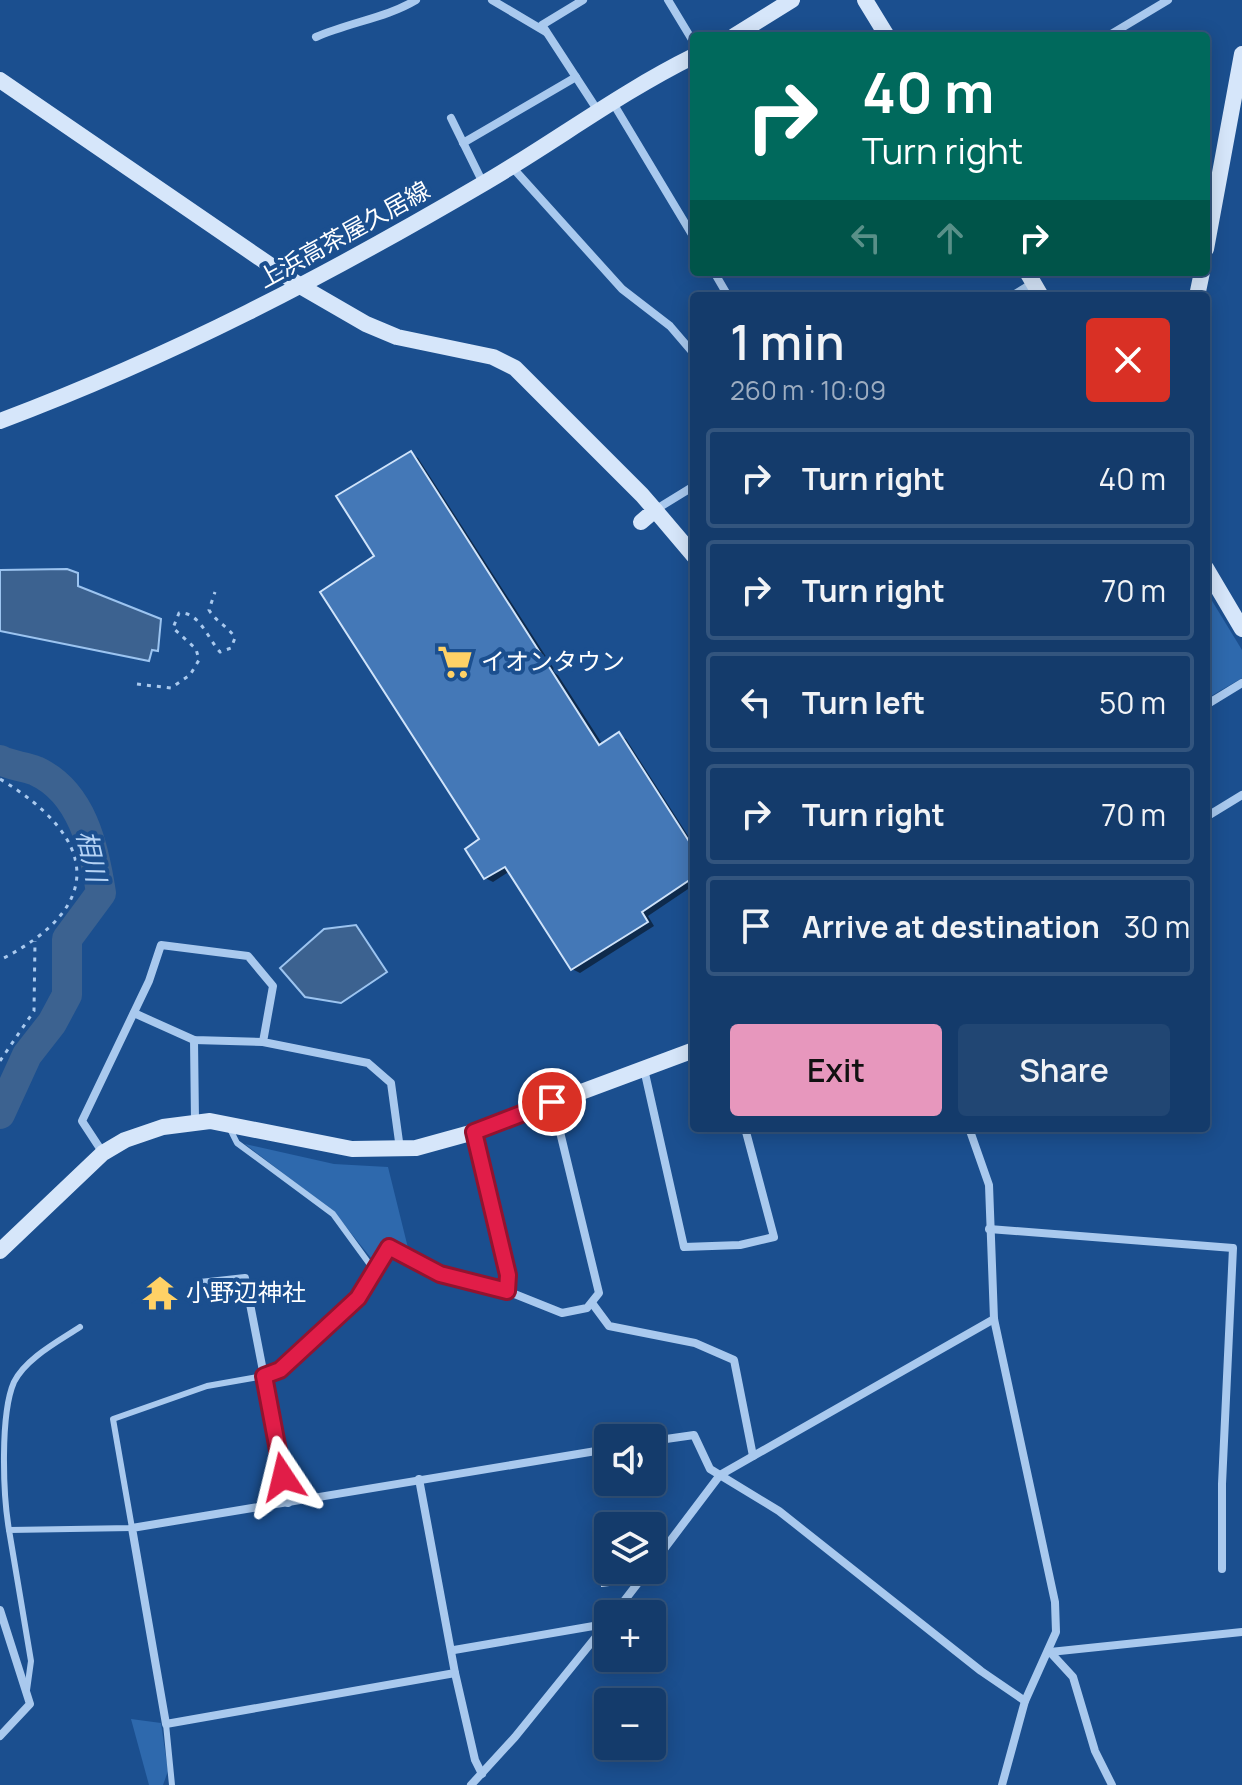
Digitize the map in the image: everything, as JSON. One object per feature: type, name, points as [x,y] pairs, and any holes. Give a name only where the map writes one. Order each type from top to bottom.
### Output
[{"type":"street","points":[[316,37],[356,21],[392,14],[416,0]]},
{"type":"street","points":[[492,0],[546,32]]},
{"type":"street","points":[[583,0],[542,25],[576,77],[606,108],[690,232]]},
{"type":"street","points":[[668,0],[690,36]]},
{"type":"street","points":[[740,32],[792,0]]},
{"type":"street","points":[[865,0],[885,32]]},
{"type":"street","points":[[1115,32],[1168,0]]},
{"type":"street","points":[[1210,227],[1242,54]]},
{"type":"street","name":"上浜高茶屋久居線","points":[[0,421],[152,361],[302,287],[512,167],[690,58]]},
{"type":"street","points":[[463,143],[576,77]]},
{"type":"street","points":[[0,80],[302,287],[381,331],[464,348],[515,368],[655,510],[690,551]]},
{"type":"street","points":[[451,118],[483,184]]},
{"type":"street","points":[[512,167],[622,289],[670,326],[690,349]]},
{"type":"street","points":[[641,522],[690,488]]},
{"type":"street","points":[[1210,575],[1242,629]]},
{"type":"street","points":[[1210,703],[1242,683]]},
{"type":"street","points":[[1210,815],[1242,795]]},
{"type":"street","points":[[103,1153],[82,1121],[134,1013],[161,945],[248,956],[273,986],[263,1042]]},
{"type":"street","points":[[134,1013],[194,1040],[263,1042],[368,1063],[391,1083],[400,1149]]},
{"type":"street","points":[[194,1040],[195,1121]]},
{"type":"street","points":[[0,1251],[103,1153],[145,1132],[195,1121],[229,1124],[343,1148],[400,1149],[437,1144],[690,1051]]},
{"type":"street","points":[[643,1068],[684,1247],[740,1245],[774,1237],[746,1132]]},
{"type":"street","points":[[264,1376],[280,1370],[343,1313],[376,1273],[389,1247],[440,1274],[507,1291],[562,1313],[587,1308],[599,1293],[552,1102]]},
{"type":"street","points":[[474,1132],[508,1275],[507,1291]]},
{"type":"street","points":[[970,1132],[989,1185],[994,1319],[1055,1602],[1056,1632],[1050,1652],[1025,1701],[1002,1780]]},
{"type":"street","points":[[989,1229],[1238,1249],[1222,1484],[1222,1569]]},
{"type":"street","points":[[200,1283],[245,1278],[288,1503]]},
{"type":"street","points":[[592,1303],[609,1326],[695,1343],[734,1360],[753,1456]]},
{"type":"street","points":[[666,1546],[720,1475],[994,1319]]},
{"type":"street","points":[[666,1439],[694,1435],[710,1469],[779,1511],[981,1671],[1025,1701]]},
{"type":"street","points":[[455,1673],[166,1724],[132,1528],[594,1451]]},
{"type":"street","points":[[419,1479],[454,1650],[455,1673],[475,1760],[482,1774]]},
{"type":"street","points":[[625,1600],[637,1584]]},
{"type":"street","points":[[0,1610],[30,1704],[0,1736]]},
{"type":"street","points":[[454,1650],[594,1625]]},
{"type":"street","points":[[1050,1652],[1242,1632]]},
{"type":"street","points":[[471,1785],[594,1639]]},
{"type":"street","points":[[1050,1652],[1073,1677],[1095,1751],[1112,1785]]},
{"type":"lane","points":[[229,1124],[237,1143],[333,1214],[376,1273]]},
{"type":"lane","points":[[27,1690],[31,1661],[9,1530],[4,1480],[8,1406],[15,1381],[37,1356],[80,1327]]},
{"type":"lane","points":[[9,1530],[132,1528],[113,1419],[207,1386],[264,1376]]},
{"type":"lane","points":[[166,1724],[172,1785]]},
{"type":"path","points":[[137,684],[171,688],[196,667],[199,660],[196,649],[178,637],[173,628],[179,613],[189,613],[195,618],[220,652],[231,648],[235,638],[232,632],[218,623],[209,610],[215,592]]},
{"type":"path","points":[[0,779],[50,817],[67,842],[78,871],[78,886],[71,903],[35,941],[0,960]]},
{"type":"path","points":[[0,1061],[34,1011],[35,941]]},
{"type":"shaded area","points":[[67,569],[78,573],[78,586],[161,619],[158,651],[152,650],[149,661],[0,631],[0,570]]},
{"type":"shaded area","points":[[1210,598],[1242,650],[1242,678],[1210,697]]},
{"type":"shaded area","points":[[356,925],[387,972],[341,1003],[305,997],[280,968],[324,929]]},
{"type":"shaded area","points":[[245,1144],[334,1164],[388,1167],[409,1252],[386,1241],[378,1256],[371,1258],[334,1212]]},
{"type":"shaded area","points":[[131,1719],[161,1723],[168,1771],[163,1785],[149,1785]]},
{"type":"building","name":"イオンタウン","points":[[411,451],[599,745],[619,732],[690,843],[690,880],[642,912],[648,922],[571,970],[505,867],[484,879],[465,849],[479,839],[320,592],[374,556],[336,496]]},
{"type":"waterway","name":"相川","points":[[0,760],[36,771],[65,792],[83,823],[101,893],[67,939],[67,995],[52,1023],[27,1055],[0,1114]]},
{"type":"place","name":"イオンタウン","points":[[455,662]]},
{"type":"place","name":"小野辺神社","points":[[160,1293]]},
{"type":"route","points":[[283,1477],[264,1376],[280,1370],[358,1298],[389,1247],[440,1274],[507,1291],[508,1275],[474,1132],[552,1102]]}]
